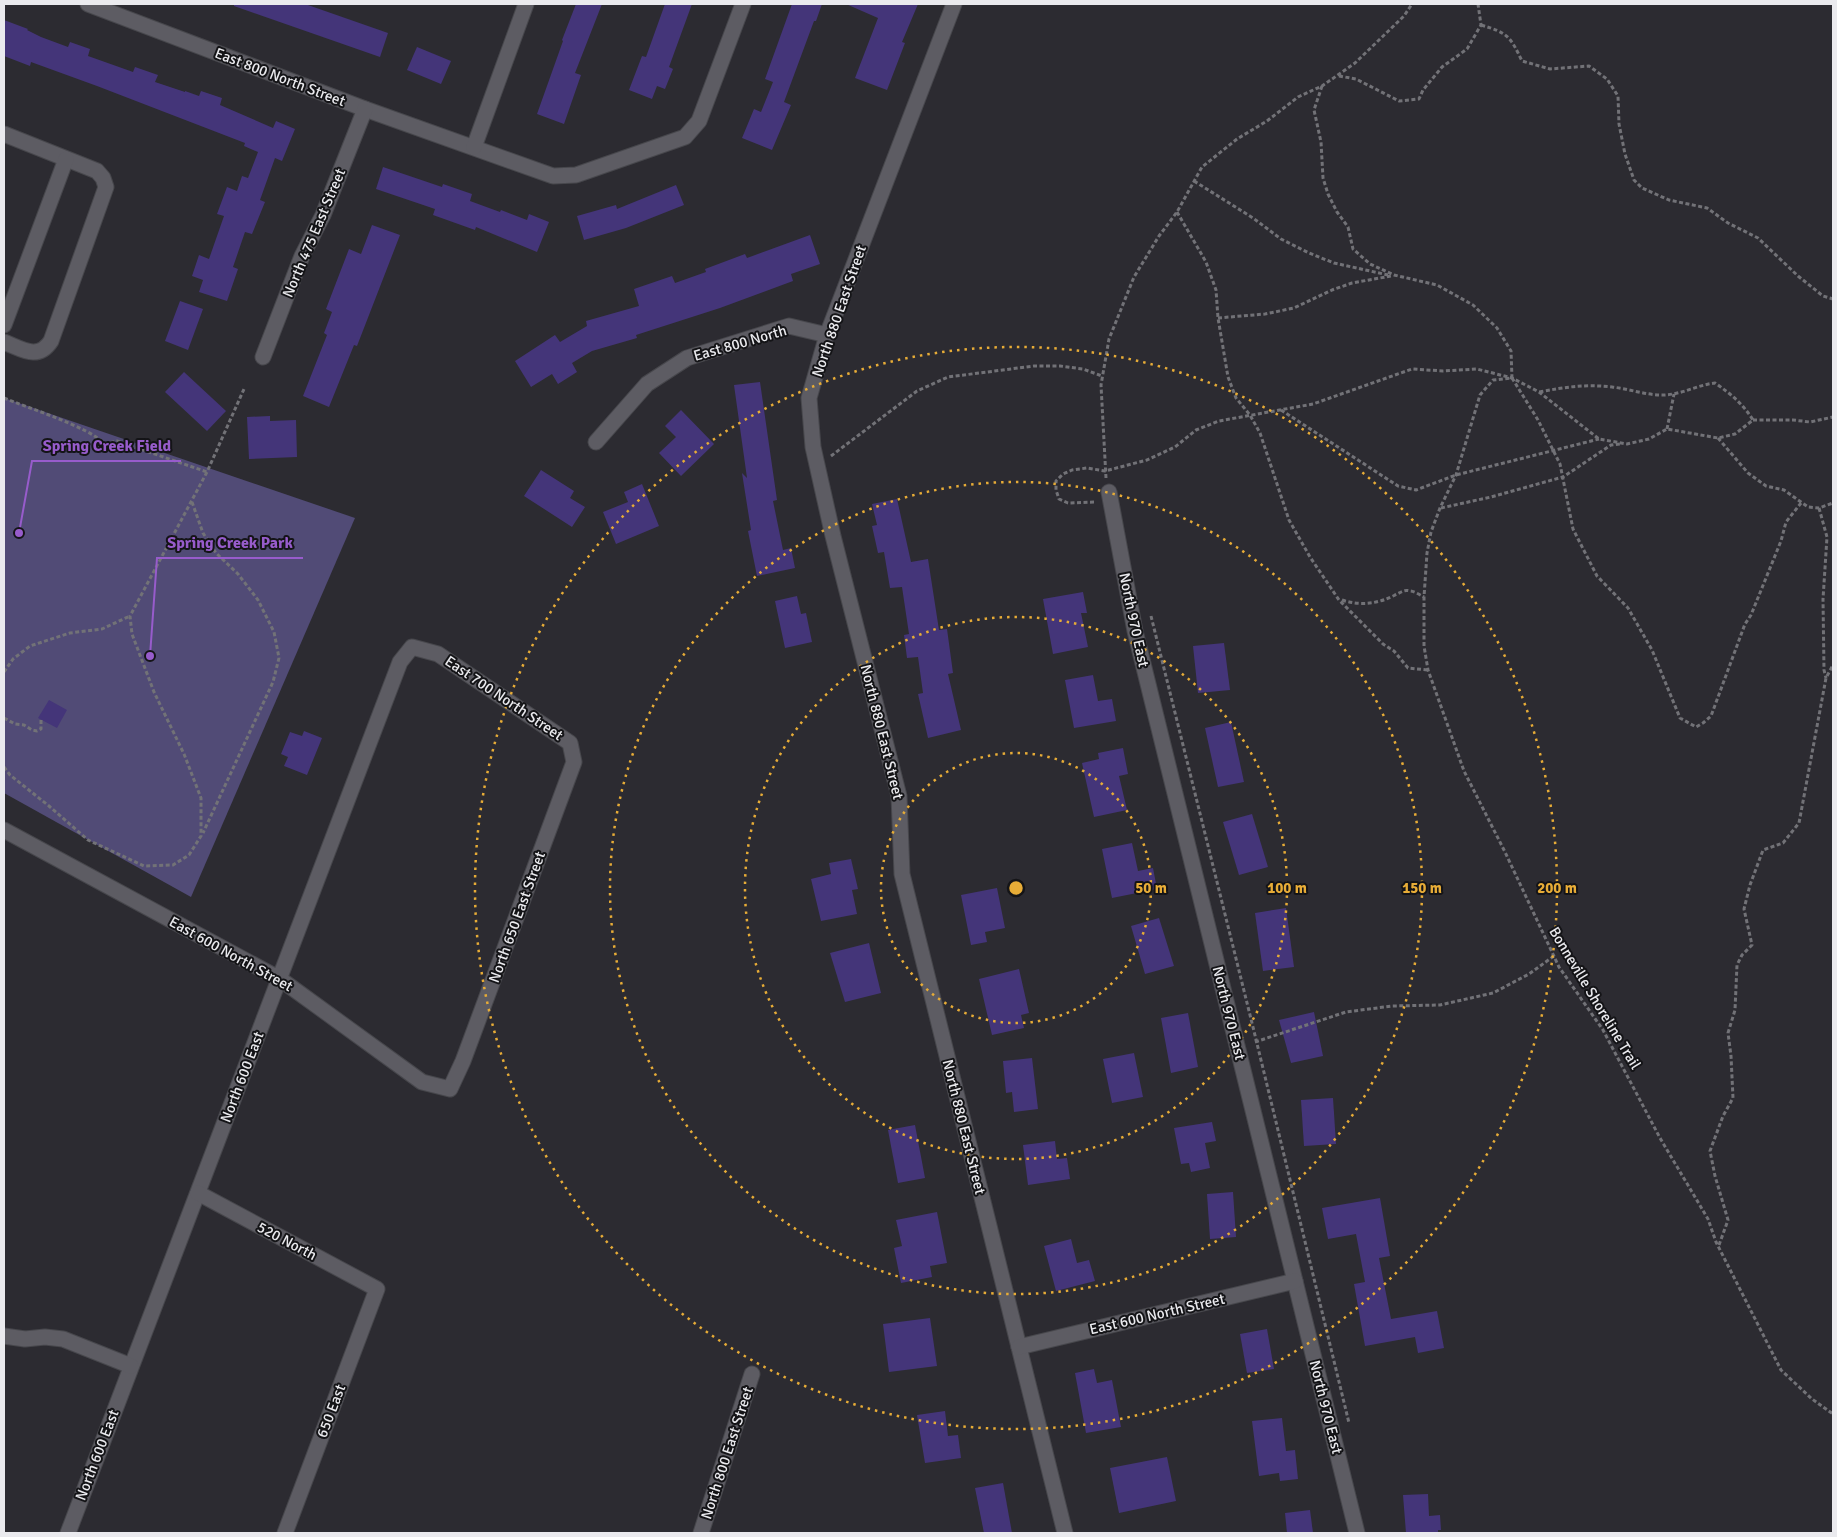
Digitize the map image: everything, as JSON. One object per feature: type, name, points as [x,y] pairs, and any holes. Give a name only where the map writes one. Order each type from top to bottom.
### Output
[{"type":"street","name":"East 800 North Street","points":[[88,4],[365,110],[553,176],[576,174],[685,137],[699,121],[743,4]]},
{"type":"street","points":[[474,147],[526,4]]},
{"type":"street","name":"North 880 East Street","points":[[954,4],[827,335],[809,398],[813,447],[833,536],[899,796],[902,874],[1065,1533]]},
{"type":"street","name":"North 475 East Street","points":[[263,357],[302,256],[323,215],[365,110]]},
{"type":"street","points":[[4,134],[97,171],[103,178],[106,187],[51,341],[46,349],[38,352],[29,352],[4,342]]},
{"type":"street","points":[[4,325],[66,158]]},
{"type":"street","name":"East 800 North","points":[[596,442],[647,384],[687,358],[789,326],[827,335]]},
{"type":"street","name":"North 970 East","points":[[1110,496],[1135,631],[1357,1533]]},
{"type":"street","name":"North 600 East","points":[[68,1533],[400,662],[412,647],[438,654]]},
{"type":"street","name":"East 700 North Street","points":[[438,654],[570,743]]},
{"type":"street","name":"North 650 East Street","points":[[450,1089],[463,1061],[574,762],[570,743]]},
{"type":"street","name":"East 600 North Street","points":[[4,830],[280,979],[422,1082],[450,1089]]},
{"type":"street","name":"520 North","points":[[198,1193],[377,1290]]},
{"type":"street","name":"East 600 North Street","points":[[1019,1347],[1295,1281]]},
{"type":"street","name":"650 East","points":[[285,1533],[377,1290]]},
{"type":"street","points":[[4,1336],[25,1339],[44,1337],[63,1339],[131,1366]]},
{"type":"street","name":"North 800 East Street","points":[[701,1533],[752,1374]]},
{"type":"path","points":[[1412,4],[1404,16],[1355,63],[1322,86],[1298,97],[1267,121],[1237,139],[1202,167],[1177,212],[1159,236],[1134,277],[1109,339],[1101,385],[1105,471],[1110,496],[1084,503],[1068,503],[1059,499],[1056,481],[1063,474],[1072,470],[1087,468],[1105,471],[1147,460],[1175,447],[1196,430],[1218,421],[1313,404],[1412,369],[1443,371],[1476,369],[1512,378],[1539,392],[1599,439]]},
{"type":"path","points":[[1338,76],[1356,79],[1399,101],[1419,98],[1423,90],[1442,67],[1467,49],[1482,25],[1478,4]]},
{"type":"path","points":[[1482,25],[1500,31],[1512,40],[1522,61],[1550,69],[1589,66],[1607,78],[1618,96],[1619,124],[1625,154],[1634,180],[1642,188],[1669,200],[1707,208],[1728,223],[1758,238],[1810,286],[1823,296],[1833,299]]},
{"type":"path","points":[[1322,86],[1314,110],[1321,142],[1323,178],[1328,194],[1337,212],[1348,227],[1354,249],[1370,264],[1394,276]]},
{"type":"path","points":[[1194,181],[1253,218],[1281,239],[1309,253],[1334,263],[1437,285],[1473,305],[1498,328],[1511,350],[1512,378],[1538,420],[1560,464],[1573,529],[1597,576],[1628,608],[1652,650],[1680,718],[1696,727],[1711,716],[1745,624],[1781,541],[1786,522],[1801,503]]},
{"type":"path","points":[[1177,212],[1206,262],[1216,290],[1218,318],[1228,377],[1236,398],[1250,415],[1260,433],[1289,520],[1310,557],[1339,600],[1383,644],[1394,651],[1408,668],[1428,670]]},
{"type":"path","points":[[1218,318],[1265,314],[1294,308],[1352,283],[1394,276]]},
{"type":"path","points":[[818,468],[917,391],[948,377],[1034,366],[1083,369],[1102,376]]},
{"type":"path","name":"Bonneville Shoreline Trail","points":[[1512,378],[1493,380],[1480,395],[1456,475],[1431,532],[1427,553],[1424,597],[1424,646],[1428,670],[1464,771],[1505,852],[1559,967],[1603,1030],[1660,1138],[1708,1218],[1718,1246],[1781,1370],[1833,1414]]},
{"type":"path","points":[[1539,392],[1583,385],[1613,387],[1660,395],[1674,394],[1715,383],[1746,408],[1753,420]]},
{"type":"path","points":[[201,836],[201,798],[184,754],[154,692],[132,634],[130,616],[207,472],[244,388]]},
{"type":"path","points":[[1667,429],[1674,394]]},
{"type":"path","points":[[4,398],[86,431],[105,444],[117,442],[207,472]]},
{"type":"path","points":[[1281,410],[1398,486],[1416,490],[1456,475],[1599,439],[1626,444]]},
{"type":"path","points":[[1440,508],[1491,497],[1563,476],[1611,445],[1649,439],[1667,429],[1718,438],[1735,434],[1753,420],[1810,422],[1833,416]]},
{"type":"path","points":[[1718,438],[1748,473],[1766,486],[1784,490],[1808,507],[1819,508],[1833,503]]},
{"type":"path","points":[[4,767],[10,776],[49,806],[88,840],[144,866],[173,866],[189,856],[201,836],[273,682],[279,658],[274,632],[258,600],[238,574],[212,546],[203,532],[191,502]]},
{"type":"path","points":[[1819,508],[1827,537],[1823,599],[1824,670],[1826,678]]},
{"type":"path","points":[[1339,600],[1356,604],[1370,603],[1395,596],[1402,591],[1410,590],[1424,597]]},
{"type":"path","points":[[1149,610],[1250,1014],[1350,1428]]},
{"type":"path","points":[[4,672],[13,659],[30,646],[70,633],[102,629],[130,616]]},
{"type":"path","points":[[1718,1246],[1728,1220],[1710,1151],[1733,1098],[1728,1033],[1735,1010],[1737,965],[1742,955],[1752,945],[1744,909],[1750,885],[1763,850],[1783,843],[1799,823],[1826,678],[1833,665]]},
{"type":"path","points":[[4,718],[15,724],[24,725],[37,731],[40,729],[42,720]]},
{"type":"path","points":[[1238,1048],[1346,1012],[1392,1006],[1440,1005],[1492,993],[1529,974],[1554,956]]},
{"type":"shaded area","points":[[4,398],[355,518],[191,897],[4,793]]},
{"type":"building","points":[[234,4],[305,4],[388,33],[380,57],[234,6]]},
{"type":"building","points":[[576,4],[602,4],[575,73],[581,75],[564,124],[537,114]]},
{"type":"building","points":[[665,4],[692,4],[669,67],[673,69],[665,89],[657,86],[652,99],[629,90],[642,56],[646,57]]},
{"type":"building","points":[[792,4],[822,4],[784,102],[791,105],[772,150],[742,138],[754,109],[761,112],[773,82],[765,79]]},
{"type":"building","points":[[846,4],[918,4],[902,42],[905,43],[887,90],[855,78],[878,18]]},
{"type":"building","points":[[4,20],[68,47],[70,42],[90,49],[88,56],[133,72],[135,67],[158,75],[155,82],[199,96],[201,91],[222,98],[220,105],[273,128],[276,121],[295,129],[282,161],[275,158],[260,200],[265,202],[252,234],[245,232],[233,267],[238,269],[227,301],[199,292],[203,280],[192,276],[199,255],[209,259],[224,216],[217,214],[227,187],[237,191],[242,176],[248,178],[258,152],[244,146],[245,143],[97,86],[31,62],[30,66],[4,56]]},
{"type":"building","points":[[417,47],[451,61],[441,84],[407,70]]},
{"type":"building","points":[[383,167],[442,187],[443,184],[472,194],[470,201],[500,212],[501,210],[527,220],[529,214],[549,222],[537,252],[476,227],[475,230],[433,215],[435,209],[376,189]]},
{"type":"building","points":[[676,185],[684,205],[626,228],[584,240],[577,216],[616,205],[617,209]]},
{"type":"building","points":[[372,225],[400,235],[357,346],[354,345],[329,407],[303,396],[327,335],[324,333],[332,312],[326,309],[349,249],[361,254]]},
{"type":"building","points":[[810,235],[820,264],[791,274],[793,281],[720,308],[636,335],[637,338],[592,351],[572,363],[577,372],[558,384],[552,374],[531,387],[515,361],[555,335],[560,342],[587,326],[586,321],[639,306],[634,289],[672,276],[675,283],[706,272],[705,269],[745,254],[747,258]]},
{"type":"building","points":[[180,301],[203,309],[188,350],[165,341]]},
{"type":"building","points":[[184,372],[226,411],[207,431],[165,392]]},
{"type":"building","points":[[760,382],[777,500],[773,501],[783,550],[791,548],[795,568],[757,576],[748,531],[751,530],[742,473],[747,478],[734,385]]},
{"type":"building","points":[[681,410],[714,444],[681,476],[659,453],[676,437],[665,426]]},
{"type":"building","points":[[270,416],[270,421],[296,420],[297,457],[249,459],[247,417]]},
{"type":"building","points":[[541,470],[574,491],[570,498],[585,507],[572,527],[524,496]]},
{"type":"building","points":[[642,484],[659,526],[616,544],[603,512],[628,502],[624,492]]},
{"type":"building","points":[[897,499],[911,562],[928,559],[939,630],[947,629],[953,673],[948,674],[961,730],[928,738],[918,694],[923,693],[918,657],[907,658],[904,635],[909,634],[902,587],[890,588],[884,552],[878,553],[872,526],[877,525],[872,504]]},
{"type":"building","points":[[1083,592],[1087,613],[1081,613],[1088,647],[1053,654],[1043,599]]},
{"type":"building","points":[[797,596],[801,614],[806,613],[812,642],[785,648],[775,601]]},
{"type":"building","points":[[1224,643],[1230,690],[1198,693],[1193,646]]},
{"type":"building","points":[[1093,675],[1098,701],[1112,699],[1116,721],[1074,728],[1065,680]]},
{"type":"building","points":[[49,700],[67,710],[57,728],[38,718]]},
{"type":"building","points":[[1231,722],[1244,782],[1218,787],[1205,728]]},
{"type":"building","points":[[304,731],[322,738],[307,775],[284,766],[288,757],[281,754],[290,732],[302,736]]},
{"type":"building","points":[[1123,748],[1128,774],[1119,776],[1127,810],[1094,817],[1082,763],[1099,759],[1098,753]]},
{"type":"building","points":[[1252,814],[1268,867],[1239,875],[1223,822]]},
{"type":"building","points":[[1132,843],[1138,871],[1153,868],[1157,889],[1112,898],[1102,849]]},
{"type":"building","points":[[851,859],[858,889],[852,890],[857,914],[821,921],[811,879],[831,874],[829,863]]},
{"type":"building","points":[[997,888],[1005,928],[985,932],[987,942],[971,945],[961,895]]},
{"type":"building","points":[[1286,908],[1294,967],[1263,971],[1255,913]]},
{"type":"building","points":[[1159,918],[1174,966],[1145,974],[1131,926]]},
{"type":"building","points":[[869,943],[881,993],[845,1002],[830,953]]},
{"type":"building","points":[[1019,969],[1029,1013],[1021,1015],[1024,1028],[992,1035],[979,979]]},
{"type":"building","points":[[1314,1012],[1323,1056],[1291,1063],[1279,1020]]},
{"type":"building","points":[[1188,1013],[1198,1067],[1171,1073],[1161,1018]]},
{"type":"building","points":[[1134,1053],[1143,1097],[1112,1103],[1103,1059]]},
{"type":"building","points":[[1032,1058],[1038,1109],[1014,1112],[1012,1092],[1006,1093],[1003,1061]]},
{"type":"building","points":[[1333,1098],[1336,1144],[1304,1146],[1301,1100]]},
{"type":"building","points":[[1212,1122],[1216,1141],[1205,1143],[1210,1168],[1191,1172],[1189,1163],[1181,1164],[1174,1128]]},
{"type":"building","points":[[915,1125],[925,1178],[898,1183],[888,1130]]},
{"type":"building","points":[[1055,1141],[1057,1159],[1067,1158],[1070,1179],[1028,1185],[1023,1145]]},
{"type":"building","points":[[1233,1192],[1236,1237],[1210,1239],[1207,1194]]},
{"type":"building","points":[[1380,1198],[1390,1256],[1379,1258],[1391,1319],[1437,1311],[1444,1348],[1418,1353],[1415,1337],[1365,1346],[1354,1284],[1365,1282],[1356,1234],[1328,1239],[1322,1208]]},
{"type":"building","points":[[937,1212],[947,1263],[930,1266],[932,1277],[901,1283],[894,1248],[902,1246],[896,1220]]},
{"type":"building","points":[[1071,1239],[1077,1263],[1089,1260],[1095,1281],[1056,1291],[1044,1246]]},
{"type":"building","points":[[930,1318],[937,1366],[889,1372],[883,1324]]},
{"type":"building","points":[[1267,1329],[1274,1369],[1247,1373],[1240,1334]]},
{"type":"building","points":[[1094,1369],[1097,1383],[1112,1380],[1121,1427],[1086,1433],[1075,1373]]},
{"type":"building","points":[[945,1411],[948,1436],[958,1435],[961,1458],[925,1463],[917,1415]]},
{"type":"building","points":[[1282,1418],[1286,1451],[1295,1450],[1298,1479],[1280,1481],[1279,1473],[1259,1476],[1252,1421]]},
{"type":"building","points":[[1167,1457],[1176,1501],[1119,1513],[1110,1468]]},
{"type":"building","points":[[1003,1483],[1012,1533],[984,1533],[975,1488]]},
{"type":"building","points":[[1428,1494],[1429,1516],[1440,1515],[1441,1530],[1438,1530],[1438,1533],[1406,1533],[1403,1495]]},
{"type":"building","points":[[1310,1510],[1313,1533],[1287,1533],[1285,1513]]},
{"type":"place","name":"Spring Creek Field","points":[[19,533]]},
{"type":"place","name":"Spring Creek Park","points":[[150,656]]}]
